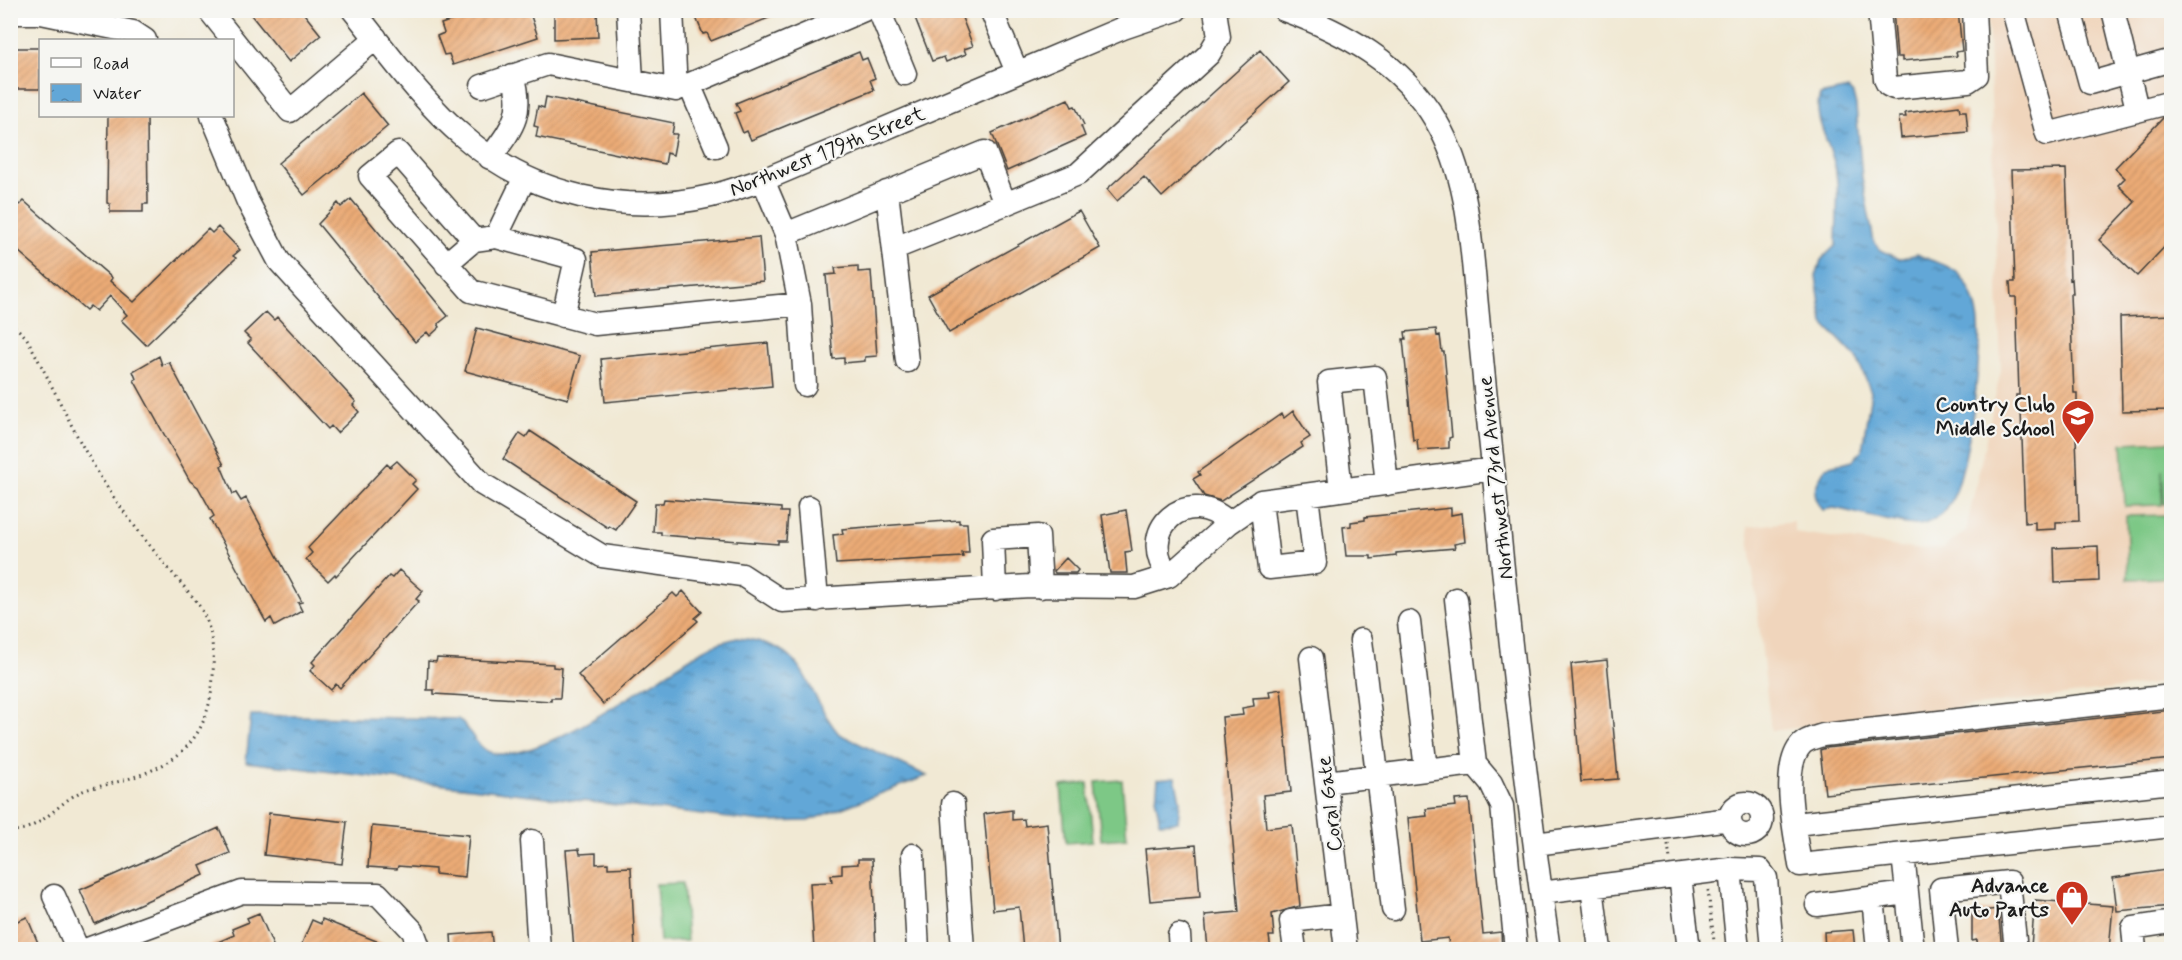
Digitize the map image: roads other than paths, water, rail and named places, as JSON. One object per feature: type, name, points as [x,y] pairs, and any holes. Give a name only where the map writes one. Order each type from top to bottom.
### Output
[{"type":"street","points":[[209,10],[232,39]]},
{"type":"street","name":"Northwest 179th Street","points":[[353,10],[441,115],[490,158],[525,177],[567,194],[603,201],[659,204],[711,196],[763,180],[1123,28],[1176,10]]},
{"type":"street","points":[[628,10],[632,81]]},
{"type":"street","points":[[672,10],[683,87],[716,147]]},
{"type":"street","points":[[482,86],[548,64],[632,81],[683,87],[864,10]]},
{"type":"street","points":[[879,10],[904,74]]},
{"type":"street","points":[[991,10],[1017,72]]},
{"type":"street","points":[[895,248],[1078,174],[1209,54],[1219,37],[1215,10]]},
{"type":"street","name":"Northwest 73rd Avenue","points":[[1284,10],[1325,25],[1359,44],[1390,66],[1416,93],[1435,119],[1451,151],[1464,192],[1472,248],[1493,469],[1535,844],[1549,950]]},
{"type":"street","points":[[1879,10],[1885,80],[1894,88],[1968,81],[1979,73],[1974,10]]},
{"type":"street","points":[[2013,10],[2047,134],[2172,102]]},
{"type":"street","points":[[2070,10],[2090,83],[2172,60]]},
{"type":"street","points":[[2113,10],[2138,109]]},
{"type":"street","points":[[10,13],[41,12],[133,32],[144,39]]},
{"type":"street","points":[[234,41],[290,111],[376,38]]},
{"type":"street","points":[[490,158],[518,115],[519,93],[513,75]]},
{"type":"street","points":[[212,117],[248,202],[279,261],[482,484],[602,556],[742,575],[783,601],[996,588],[1134,587],[1169,576],[1229,523],[1261,501],[1493,469]]},
{"type":"street","points":[[786,234],[985,152],[1005,204]]},
{"type":"street","points":[[474,240],[398,153],[370,176],[471,291],[595,324],[800,304]]},
{"type":"street","points":[[496,237],[525,177]]},
{"type":"street","points":[[763,180],[786,234],[800,304],[805,386]]},
{"type":"street","points":[[887,192],[907,362]]},
{"type":"street","points":[[446,264],[474,240],[496,237],[576,259],[563,316]]},
{"type":"street","points":[[1341,490],[1329,382],[1375,377],[1387,484]]},
{"type":"street","points":[[1261,501],[1269,568],[1314,563],[1307,495]]},
{"type":"street","points":[[809,507],[818,600]]},
{"type":"street","points":[[1169,576],[1161,566],[1157,540],[1170,518],[1181,510],[1201,508],[1219,514],[1229,523]]},
{"type":"street","points":[[996,588],[993,538],[1038,536],[1041,587]]},
{"type":"street","points":[[1456,599],[1475,764],[1491,783],[1502,806],[1516,950]]},
{"type":"street","points":[[1409,622],[1426,770]]},
{"type":"street","points":[[1361,640],[1393,909]]},
{"type":"street","name":"Coral Gate","points":[[1311,658],[1346,950]]},
{"type":"street","points":[[2172,696],[1823,735],[1803,742],[1794,754],[1790,772],[1800,865],[2172,825]]},
{"type":"street","points":[[1326,782],[1475,764]]},
{"type":"street","points":[[1795,824],[2172,782]]},
{"type":"street","points":[[953,804],[963,950]]},
{"type":"street","points":[[1535,844],[1730,819]]},
{"type":"street","points":[[532,841],[539,950]]},
{"type":"street","points":[[1904,854],[1913,950]]},
{"type":"street","points":[[913,855],[918,950]]},
{"type":"street","points":[[1541,893],[1730,869],[1760,870],[1766,878],[1772,950]]},
{"type":"street","points":[[1730,869],[1738,950]]},
{"type":"street","points":[[1680,876],[1689,950]]},
{"type":"street","points":[[1947,950],[1941,889],[2009,882],[2016,950]]},
{"type":"street","points":[[1592,887],[1600,950]]},
{"type":"street","points":[[85,950],[242,892],[378,894],[413,931],[420,950]]},
{"type":"street","points":[[1817,905],[1907,893]]},
{"type":"street","points":[[54,896],[78,950]]},
{"type":"street","points":[[1874,897],[1878,950]]},
{"type":"street","points":[[1295,950],[1291,921],[1342,915]]},
{"type":"street","points":[[2135,950],[2133,928],[2172,922]]},
{"type":"water","points":[[1848,89],[1853,94],[1856,106],[1862,178],[1874,242],[1881,250],[1899,259],[1917,254],[1954,270],[1970,290],[1978,318],[1976,391],[1961,474],[1946,510],[1934,519],[1919,525],[1834,508],[1823,510],[1815,494],[1817,484],[1826,467],[1853,460],[1862,450],[1871,392],[1857,358],[1823,323],[1816,276],[1821,260],[1836,245],[1838,195],[1835,166],[1820,122],[1818,104],[1820,95]]},
{"type":"water","points":[[737,638],[761,642],[779,649],[792,659],[802,671],[839,734],[927,776],[808,821],[763,822],[246,762],[251,715],[458,719],[487,751],[515,753],[541,745],[571,731],[707,648]]},
{"type":"water","points":[[1175,777],[1180,800],[1178,822],[1160,823],[1156,801],[1158,779]]},
{"type":"place","name":"Country Club Middle School","points":[[2078,445]]},
{"type":"place","name":"Advance Auto Parts","points":[[2072,926]]}]
